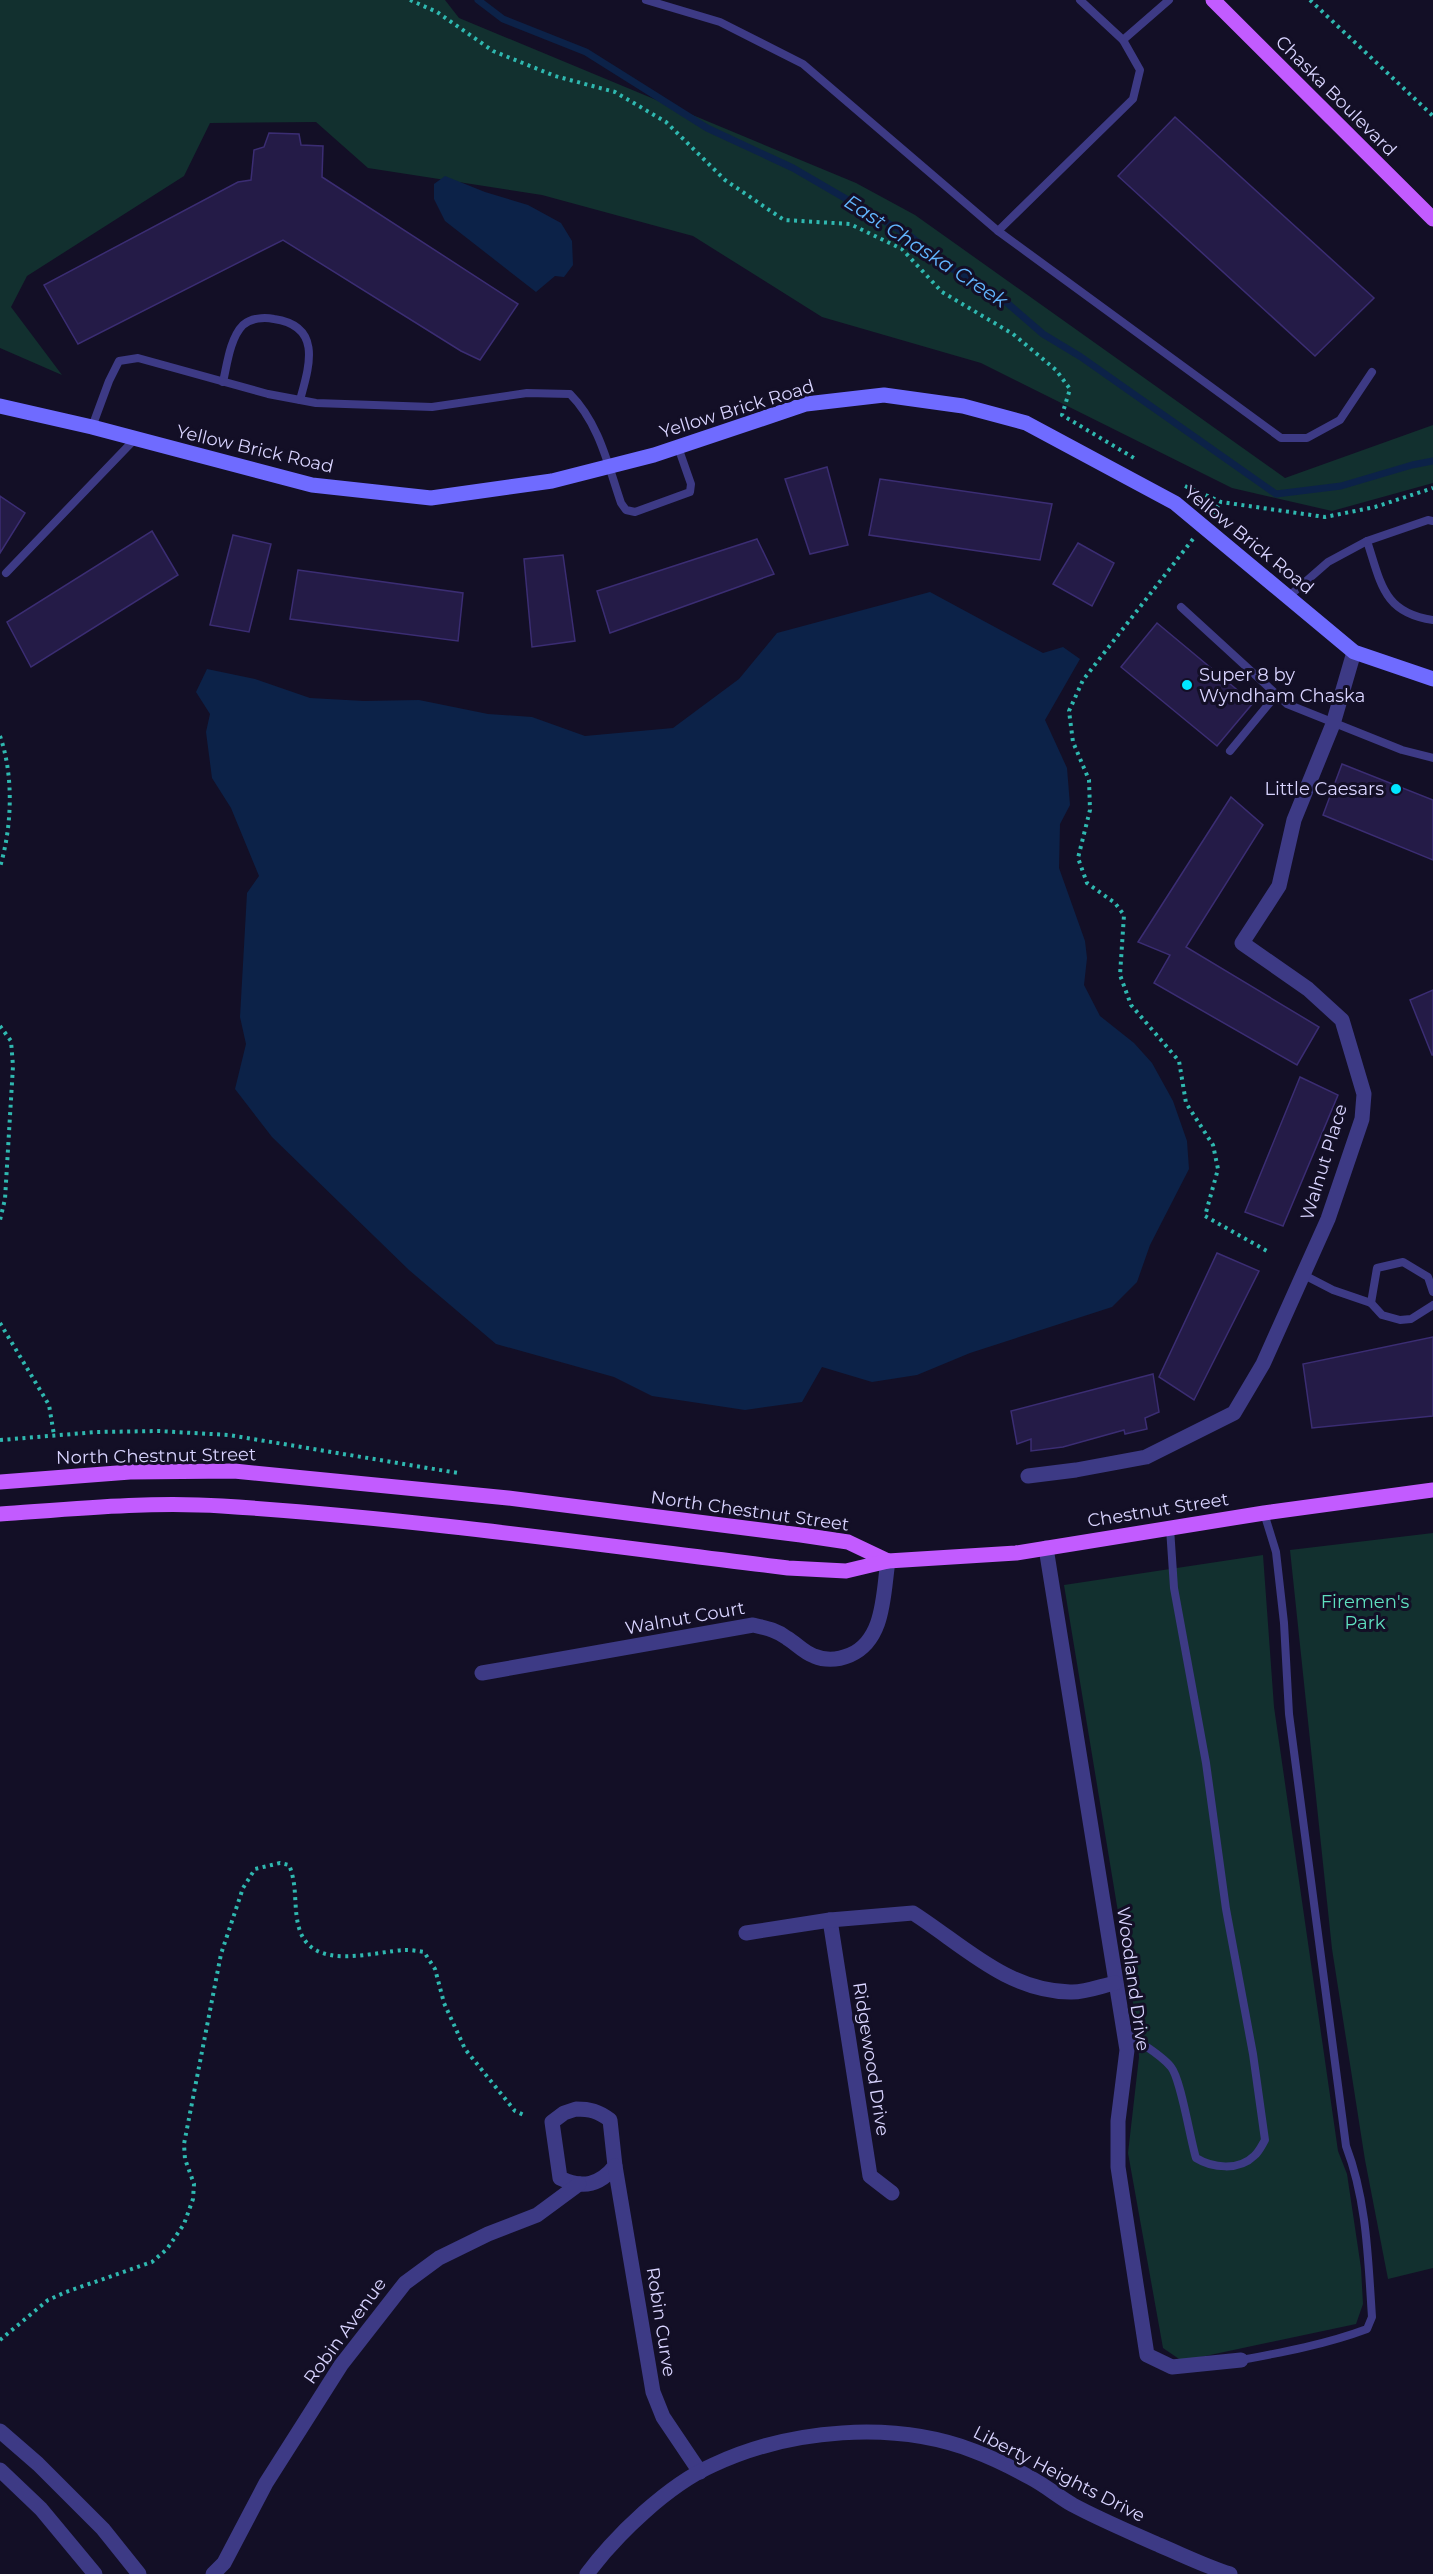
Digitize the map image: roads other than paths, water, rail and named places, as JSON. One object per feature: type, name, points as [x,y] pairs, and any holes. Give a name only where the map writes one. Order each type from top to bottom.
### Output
[{"type":"main road","name":"Chaska Boulevard","points":[[1213,0],[1433,219]]},
{"type":"main road","name":"North Chestnut Street","points":[[0,1482],[130,1472],[234,1471],[508,1498],[848,1542],[888,1561]]},
{"type":"main road","name":"Chestnut Street","points":[[888,1561],[966,1558],[1046,1548],[1264,1513],[1433,1490]]},
{"type":"main road","points":[[0,1514],[100,1507],[219,1506],[410,1523],[788,1568],[846,1571],[888,1561]]},
{"type":"street","name":"Yellow Brick Road","points":[[0,406],[92,427],[134,440],[312,485],[431,498],[552,482],[678,447],[806,404],[842,398],[884,395],[963,406],[1026,423],[1175,503],[1354,652],[1433,679]]},
{"type":"street","name":"Walnut Place","points":[[1028,1476],[1146,1457],[1234,1413],[1263,1364],[1284,1313],[1305,1275],[1328,1219],[1362,1119],[1364,1094],[1342,1020],[1308,989],[1242,943],[1278,886],[1294,820],[1333,724],[1354,652]]},
{"type":"street","name":"Woodland Drive","points":[[1046,1548],[1115,1983],[1128,2050],[1118,2121],[1118,2167],[1147,2355],[1172,2367],[1241,2360]]},
{"type":"street","name":"Walnut Court","points":[[482,1673],[753,1625],[773,1629],[815,1657],[828,1660],[844,1658],[865,1647],[873,1636],[879,1617],[888,1561]]},
{"type":"street","points":[[746,1933],[830,1920],[913,1913],[969,1953],[1023,1985],[1071,1992],[1115,1983]]},
{"type":"street","name":"Ridgewood Drive","points":[[830,1920],[870,2176],[892,2193]]},
{"type":"street","name":"Robin Curve","points":[[579,2184],[560,2178],[552,2122],[564,2113],[576,2109],[588,2109],[600,2112],[610,2120],[615,2166],[653,2392],[663,2417],[700,2472]]},
{"type":"street","points":[[579,2184],[597,2182],[608,2175],[615,2166]]},
{"type":"street","name":"Robin Avenue","points":[[213,2574],[224,2563],[266,2483],[341,2365],[405,2283],[439,2258],[537,2215],[579,2184]]},
{"type":"street","points":[[0,2431],[38,2464],[103,2529],[139,2574]]},
{"type":"street","name":"Liberty Heights Drive","points":[[587,2574],[613,2542],[675,2488],[700,2472],[731,2457],[814,2436],[882,2434],[932,2439],[975,2451],[1032,2478],[1108,2524],[1192,2561],[1230,2574]]},
{"type":"street","points":[[0,2470],[41,2509],[95,2574]]},
{"type":"lane","points":[[646,0],[720,22],[803,64],[998,231],[1281,438],[1308,438],[1340,420],[1372,372]]},
{"type":"lane","points":[[998,231],[1133,99],[1140,70],[1123,40],[1080,0]]},
{"type":"lane","points":[[1123,40],[1169,0]]},
{"type":"lane","points":[[223,382],[234,341],[242,326],[258,319],[282,320],[303,333],[310,354],[310,365],[300,400]]},
{"type":"lane","points":[[92,427],[119,361],[138,358],[223,382],[316,403],[432,407],[527,393],[570,394],[584,408],[598,436],[621,503],[626,510],[635,512],[690,492],[692,484],[678,447]]},
{"type":"lane","points":[[6,573],[134,440]]},
{"type":"lane","points":[[1288,597],[1328,562],[1367,541],[1428,520],[1433,521]]},
{"type":"lane","points":[[1367,541],[1385,594],[1396,608],[1419,618],[1433,620]]},
{"type":"lane","points":[[1181,607],[1287,704],[1402,750],[1433,758]]},
{"type":"lane","points":[[1230,751],[1277,694]]},
{"type":"lane","points":[[1371,1303],[1377,1268],[1403,1262],[1428,1277],[1433,1292]]},
{"type":"lane","points":[[1305,1275],[1333,1290],[1371,1303],[1382,1315],[1400,1320],[1411,1319],[1433,1305]]},
{"type":"lane","points":[[1241,2360],[1349,2336],[1367,2329],[1372,2317],[1367,2230],[1356,2173],[1346,2146],[1289,1714],[1284,1623],[1276,1552],[1264,1513]]},
{"type":"lane","points":[[1124,2030],[1172,2067],[1184,2105],[1187,2129],[1196,2158],[1207,2166],[1232,2166],[1254,2157],[1265,2140],[1253,2054],[1226,1909],[1206,1763],[1174,1588],[1170,1528]]},
{"type":"water","points":[[445,176],[485,192],[528,205],[561,223],[572,241],[573,265],[564,277],[555,276],[536,292],[445,221],[434,199],[434,184]]},
{"type":"water","points":[[930,592],[1043,653],[1063,647],[1080,659],[1045,720],[1067,768],[1070,805],[1060,824],[1059,868],[1085,941],[1087,958],[1084,985],[1100,1016],[1134,1043],[1152,1063],[1173,1101],[1187,1141],[1189,1169],[1150,1245],[1137,1282],[1112,1307],[970,1353],[917,1375],[872,1382],[822,1367],[802,1402],[745,1410],[652,1396],[614,1377],[496,1344],[409,1270],[272,1137],[235,1089],[246,1044],[240,1017],[247,893],[259,876],[231,808],[212,778],[206,732],[210,714],[196,692],[207,669],[255,679],[310,698],[364,701],[419,700],[488,714],[532,717],[585,736],[673,728],[739,679],[777,633]]},
{"type":"waterway","name":"East Chaska Creek","points":[[478,0],[503,19],[586,52],[707,128],[793,168],[910,236],[949,267],[998,295],[1043,334],[1081,357],[1276,494],[1341,486],[1433,461]]},
{"type":"place","name":"Super 8 by Wyndham Chaska","points":[[1187,685]]},
{"type":"place","name":"Little Caesars","points":[[1396,789]]},
{"type":"park label","name":"Firemen's Park","points":[[1365,1612]]}]
